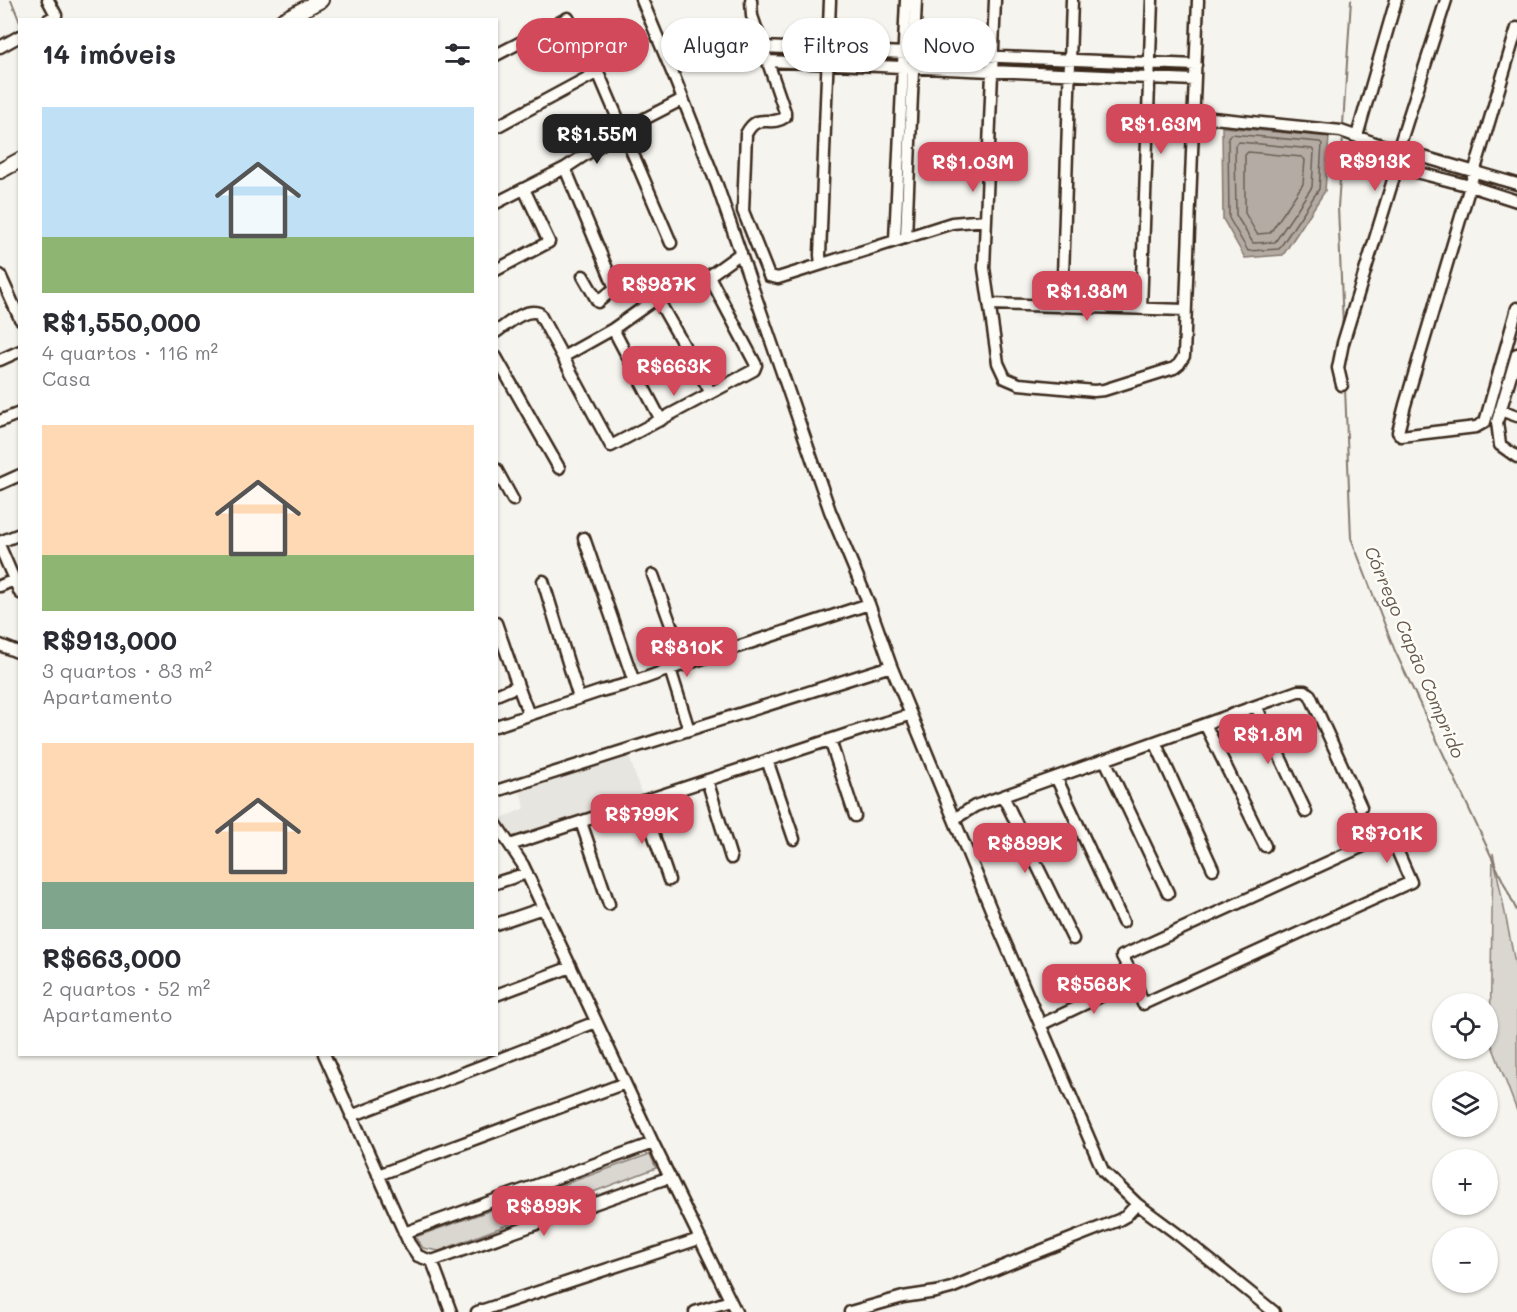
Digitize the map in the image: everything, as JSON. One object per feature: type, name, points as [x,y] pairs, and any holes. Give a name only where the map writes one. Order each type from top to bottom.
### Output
[{"type":"main road","points":[[304,15],[321,0]]},
{"type":"main road","points":[[0,171],[18,161]]},
{"type":"street","points":[[48,0],[56,15],[51,18]]},
{"type":"street","points":[[642,0],[717,185],[830,511],[869,604],[910,715],[1103,1171],[1137,1204],[1274,1312]]},
{"type":"street","points":[[751,0],[753,18]]},
{"type":"street","points":[[829,18],[830,0]]},
{"type":"street","points":[[906,0],[907,18]]},
{"type":"street","points":[[914,18],[916,0]]},
{"type":"street","points":[[993,18],[994,0]]},
{"type":"street","points":[[1062,307],[1072,0]]},
{"type":"street","points":[[1141,309],[1152,0]]},
{"type":"street","points":[[992,72],[984,268],[998,363],[1005,378],[1019,384],[1094,391],[1104,390],[1174,368],[1184,356],[1198,0]]},
{"type":"street","points":[[1357,136],[1396,0]]},
{"type":"street","points":[[1342,385],[1338,368],[1343,343],[1397,167],[1398,150],[1446,0]]},
{"type":"street","points":[[1517,28],[1405,405],[1398,432],[1401,436],[1476,427],[1485,422],[1517,308]]},
{"type":"street","points":[[0,47],[18,37]]},
{"type":"street","points":[[498,55],[516,45]]},
{"type":"street","points":[[996,56],[1196,65]]},
{"type":"street","points":[[770,70],[785,117],[779,121],[759,121],[751,125],[746,134],[743,211],[769,276],[778,278],[952,223],[986,220]]},
{"type":"street","points":[[996,70],[1194,80]]},
{"type":"street","points":[[498,126],[598,72],[672,243]]},
{"type":"street","points":[[821,264],[827,72]]},
{"type":"street","points":[[900,238],[908,72]]},
{"type":"street","points":[[498,202],[565,168],[623,130],[683,99]]},
{"type":"street","points":[[1193,116],[1329,128],[1517,184]]},
{"type":"street","points":[[1397,167],[1517,201]]},
{"type":"street","points":[[565,168],[615,288],[598,302],[584,276]]},
{"type":"street","points":[[498,269],[549,242],[524,189]]},
{"type":"street","points":[[563,357],[613,329],[657,298],[709,276],[741,253]]},
{"type":"street","points":[[0,275],[5,301],[18,317]]},
{"type":"street","points":[[498,331],[523,314],[530,311],[538,313],[611,446],[754,370],[756,366],[709,276]]},
{"type":"street","points":[[657,298],[711,393]]},
{"type":"street","points":[[989,304],[1185,310]]},
{"type":"street","points":[[613,329],[661,420]]},
{"type":"street","points":[[0,360],[18,352]]},
{"type":"street","points":[[1517,354],[1497,422],[1500,445],[1517,457]]},
{"type":"street","points":[[498,361],[559,468]]},
{"type":"street","points":[[1500,410],[1517,416]]},
{"type":"street","points":[[0,421],[18,414]]},
{"type":"street","points":[[498,473],[513,500]]},
{"type":"street","points":[[0,484],[18,476]]},
{"type":"street","points":[[0,542],[18,535]]},
{"type":"street","points":[[584,538],[634,682]]},
{"type":"street","points":[[0,547],[18,589]]},
{"type":"street","points":[[652,574],[685,664]]},
{"type":"street","points":[[0,586],[14,580]]},
{"type":"street","points":[[543,581],[579,698]]},
{"type":"street","points":[[498,725],[869,604]]},
{"type":"street","points":[[498,629],[529,715]]},
{"type":"street","points":[[0,645],[18,652]]},
{"type":"street","points":[[498,789],[891,666]]},
{"type":"street","points":[[670,669],[689,730]]},
{"type":"street","points":[[498,694],[518,686]]},
{"type":"street","points":[[954,819],[975,806],[1298,691],[1305,691],[1310,695],[1361,807]]},
{"type":"street","points":[[1256,706],[1306,812]]},
{"type":"street","points":[[510,845],[910,715]]},
{"type":"street","points":[[1205,724],[1265,846]]},
{"type":"street","points":[[830,740],[855,816]]},
{"type":"street","points":[[1155,742],[1213,869]]},
{"type":"street","points":[[767,760],[794,839]]},
{"type":"street","points":[[1105,760],[1168,893]]},
{"type":"street","points":[[1056,777],[1123,922]]},
{"type":"street","points":[[707,780],[731,858]]},
{"type":"street","points":[[1003,796],[1073,939]]},
{"type":"street","points":[[642,801],[669,880]]},
{"type":"street","points":[[581,822],[609,904]]},
{"type":"street","points":[[498,827],[527,873],[653,1143],[736,1312]]},
{"type":"street","points":[[1390,834],[1411,882],[1143,1004],[1135,980],[1122,956],[1390,834]]},
{"type":"street","points":[[498,882],[527,873]]},
{"type":"street","points":[[498,923],[543,908]]},
{"type":"street","points":[[498,994],[571,967]]},
{"type":"street","points":[[1040,1025],[1135,980]]},
{"type":"street","points":[[351,1116],[596,1022]]},
{"type":"street","points":[[329,1056],[351,1116],[409,1243],[418,1256],[432,1261],[670,1177]]},
{"type":"street","points":[[378,1175],[625,1083]]},
{"type":"street","points":[[404,1233],[653,1143]]},
{"type":"street","points":[[850,1312],[903,1297],[936,1293],[951,1288],[1119,1220],[1137,1204]]},
{"type":"street","points":[[477,1312],[699,1239]]},
{"type":"street","points":[[432,1261],[451,1312]]},
{"type":"street","points":[[695,1312],[730,1301]]},
{"type":"shaded area","points":[[629,756],[642,796],[512,839],[499,819],[525,808],[520,791]]},
{"type":"shaded area","points":[[1493,853],[1517,973],[1517,1111],[1497,1059],[1498,993],[1491,993]]},
{"type":"shaded area","points":[[650,1154],[656,1168],[439,1251],[423,1248],[415,1237]]},
{"type":"water","points":[[1222,127],[1329,137],[1325,191],[1283,255],[1245,258],[1223,219]]},
{"type":"waterway","points":[[11,0],[18,18]]},
{"type":"waterway","name":"Córrego Capão Comprido","points":[[1343,125],[1351,0]]},
{"type":"waterway","name":"Córrego Capão Comprido","points":[[1343,137],[1338,207],[1343,326]]},
{"type":"waterway","name":"Córrego Capão Comprido","points":[[1344,361],[1345,374]]},
{"type":"waterway","name":"Córrego Capão Comprido","points":[[1345,388],[1351,538],[1395,651],[1517,911]]}]
